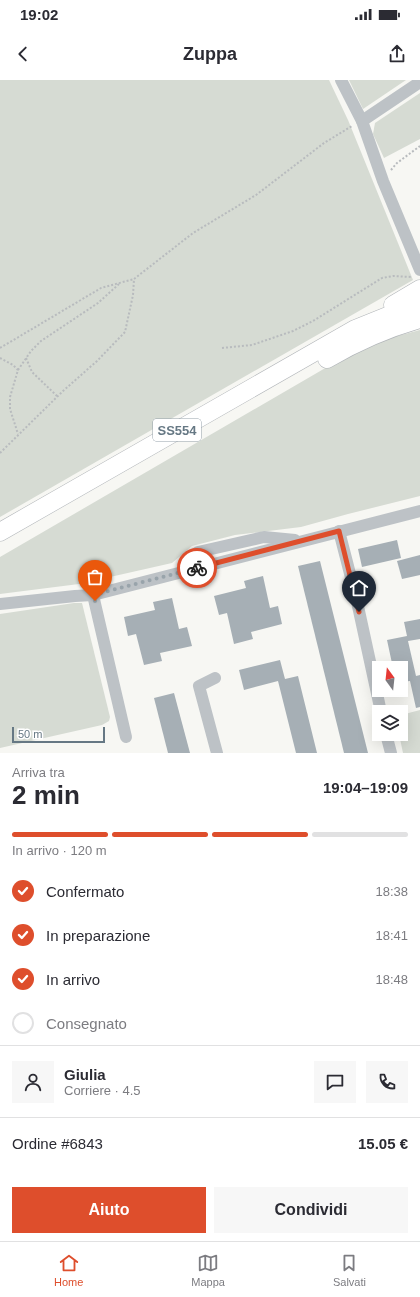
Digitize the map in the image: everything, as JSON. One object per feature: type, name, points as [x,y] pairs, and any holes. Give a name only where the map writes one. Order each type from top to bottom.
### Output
[{"type":"highway","points":[[355,329],[418,279]]},
{"type":"highway","name":"SS554","points":[[0,532],[355,329],[412,306],[420,305]]},
{"type":"highway","name":"SS554","points":[[0,545],[344,349],[398,325],[420,319]]},
{"type":"street","points":[[341,80],[362,121],[418,279]]},
{"type":"street","points":[[362,121],[420,82]]},
{"type":"street","points":[[0,604],[93,595],[420,511]]},
{"type":"street","points":[[339,531],[356,597],[379,705]]},
{"type":"street","points":[[93,595],[126,737]]},
{"type":"street","points":[[215,678],[200,686],[217,753]]},
{"type":"street","points":[[387,741],[390,753]]},
{"type":"path","points":[[0,348],[101,288],[134,279],[193,233],[256,195],[324,143],[362,121]]},
{"type":"path","points":[[384,181],[397,162],[420,146]]},
{"type":"path","points":[[222,348],[252,345],[293,331],[313,321],[382,278],[393,276],[418,279]]},
{"type":"path","points":[[0,453],[57,396],[97,361],[125,332],[133,295],[134,279]]},
{"type":"path","points":[[18,435],[10,409],[10,397],[18,370],[26,358],[41,341],[98,303],[120,283]]},
{"type":"path","points":[[0,358],[13,365],[18,370]]},
{"type":"path","points":[[26,358],[32,372],[57,396]]},
{"type":"shaded area","points":[[0,80],[329,80],[348,120],[413,280],[0,517]]},
{"type":"shaded area","points":[[349,80],[406,80],[363,109]]},
{"type":"shaded area","points":[[420,93],[420,139],[384,158],[373,134],[375,123]]},
{"type":"shaded area","points":[[420,330],[420,496],[301,527],[235,535],[192,546],[172,563],[79,584],[0,594],[0,557],[346,356],[382,340]]},
{"type":"shaded area","points":[[82,603],[110,717],[109,721],[102,725],[0,748],[0,614]]},
{"type":"shaded area","points":[[420,710],[420,753],[403,753],[400,741],[408,741],[408,713]]},
{"type":"building","points":[[397,540],[401,558],[362,567],[358,549]]},
{"type":"building","points":[[420,555],[420,575],[402,579],[397,561]]},
{"type":"building","points":[[320,561],[368,753],[344,753],[298,566]]},
{"type":"building","points":[[263,576],[270,608],[278,606],[282,624],[251,632],[253,639],[234,644],[227,613],[219,615],[214,596],[246,588],[244,581]]},
{"type":"building","points":[[172,598],[179,629],[187,627],[192,646],[160,653],[162,661],[144,665],[136,634],[128,636],[124,617],[155,610],[153,602]]},
{"type":"building","points":[[420,619],[420,639],[408,641],[416,676],[420,675],[420,707],[416,708],[410,681],[408,681],[408,661],[392,661],[387,640],[407,636],[404,622]]},
{"type":"building","points":[[280,660],[285,679],[298,676],[317,753],[296,753],[278,681],[244,690],[239,670]]},
{"type":"building","points":[[174,693],[190,753],[168,753],[154,698]]},
{"type":"way so far","points":[[95,601],[93,595],[197,568]]},
{"type":"route","points":[[197,568],[339,531],[359,612]]}]
